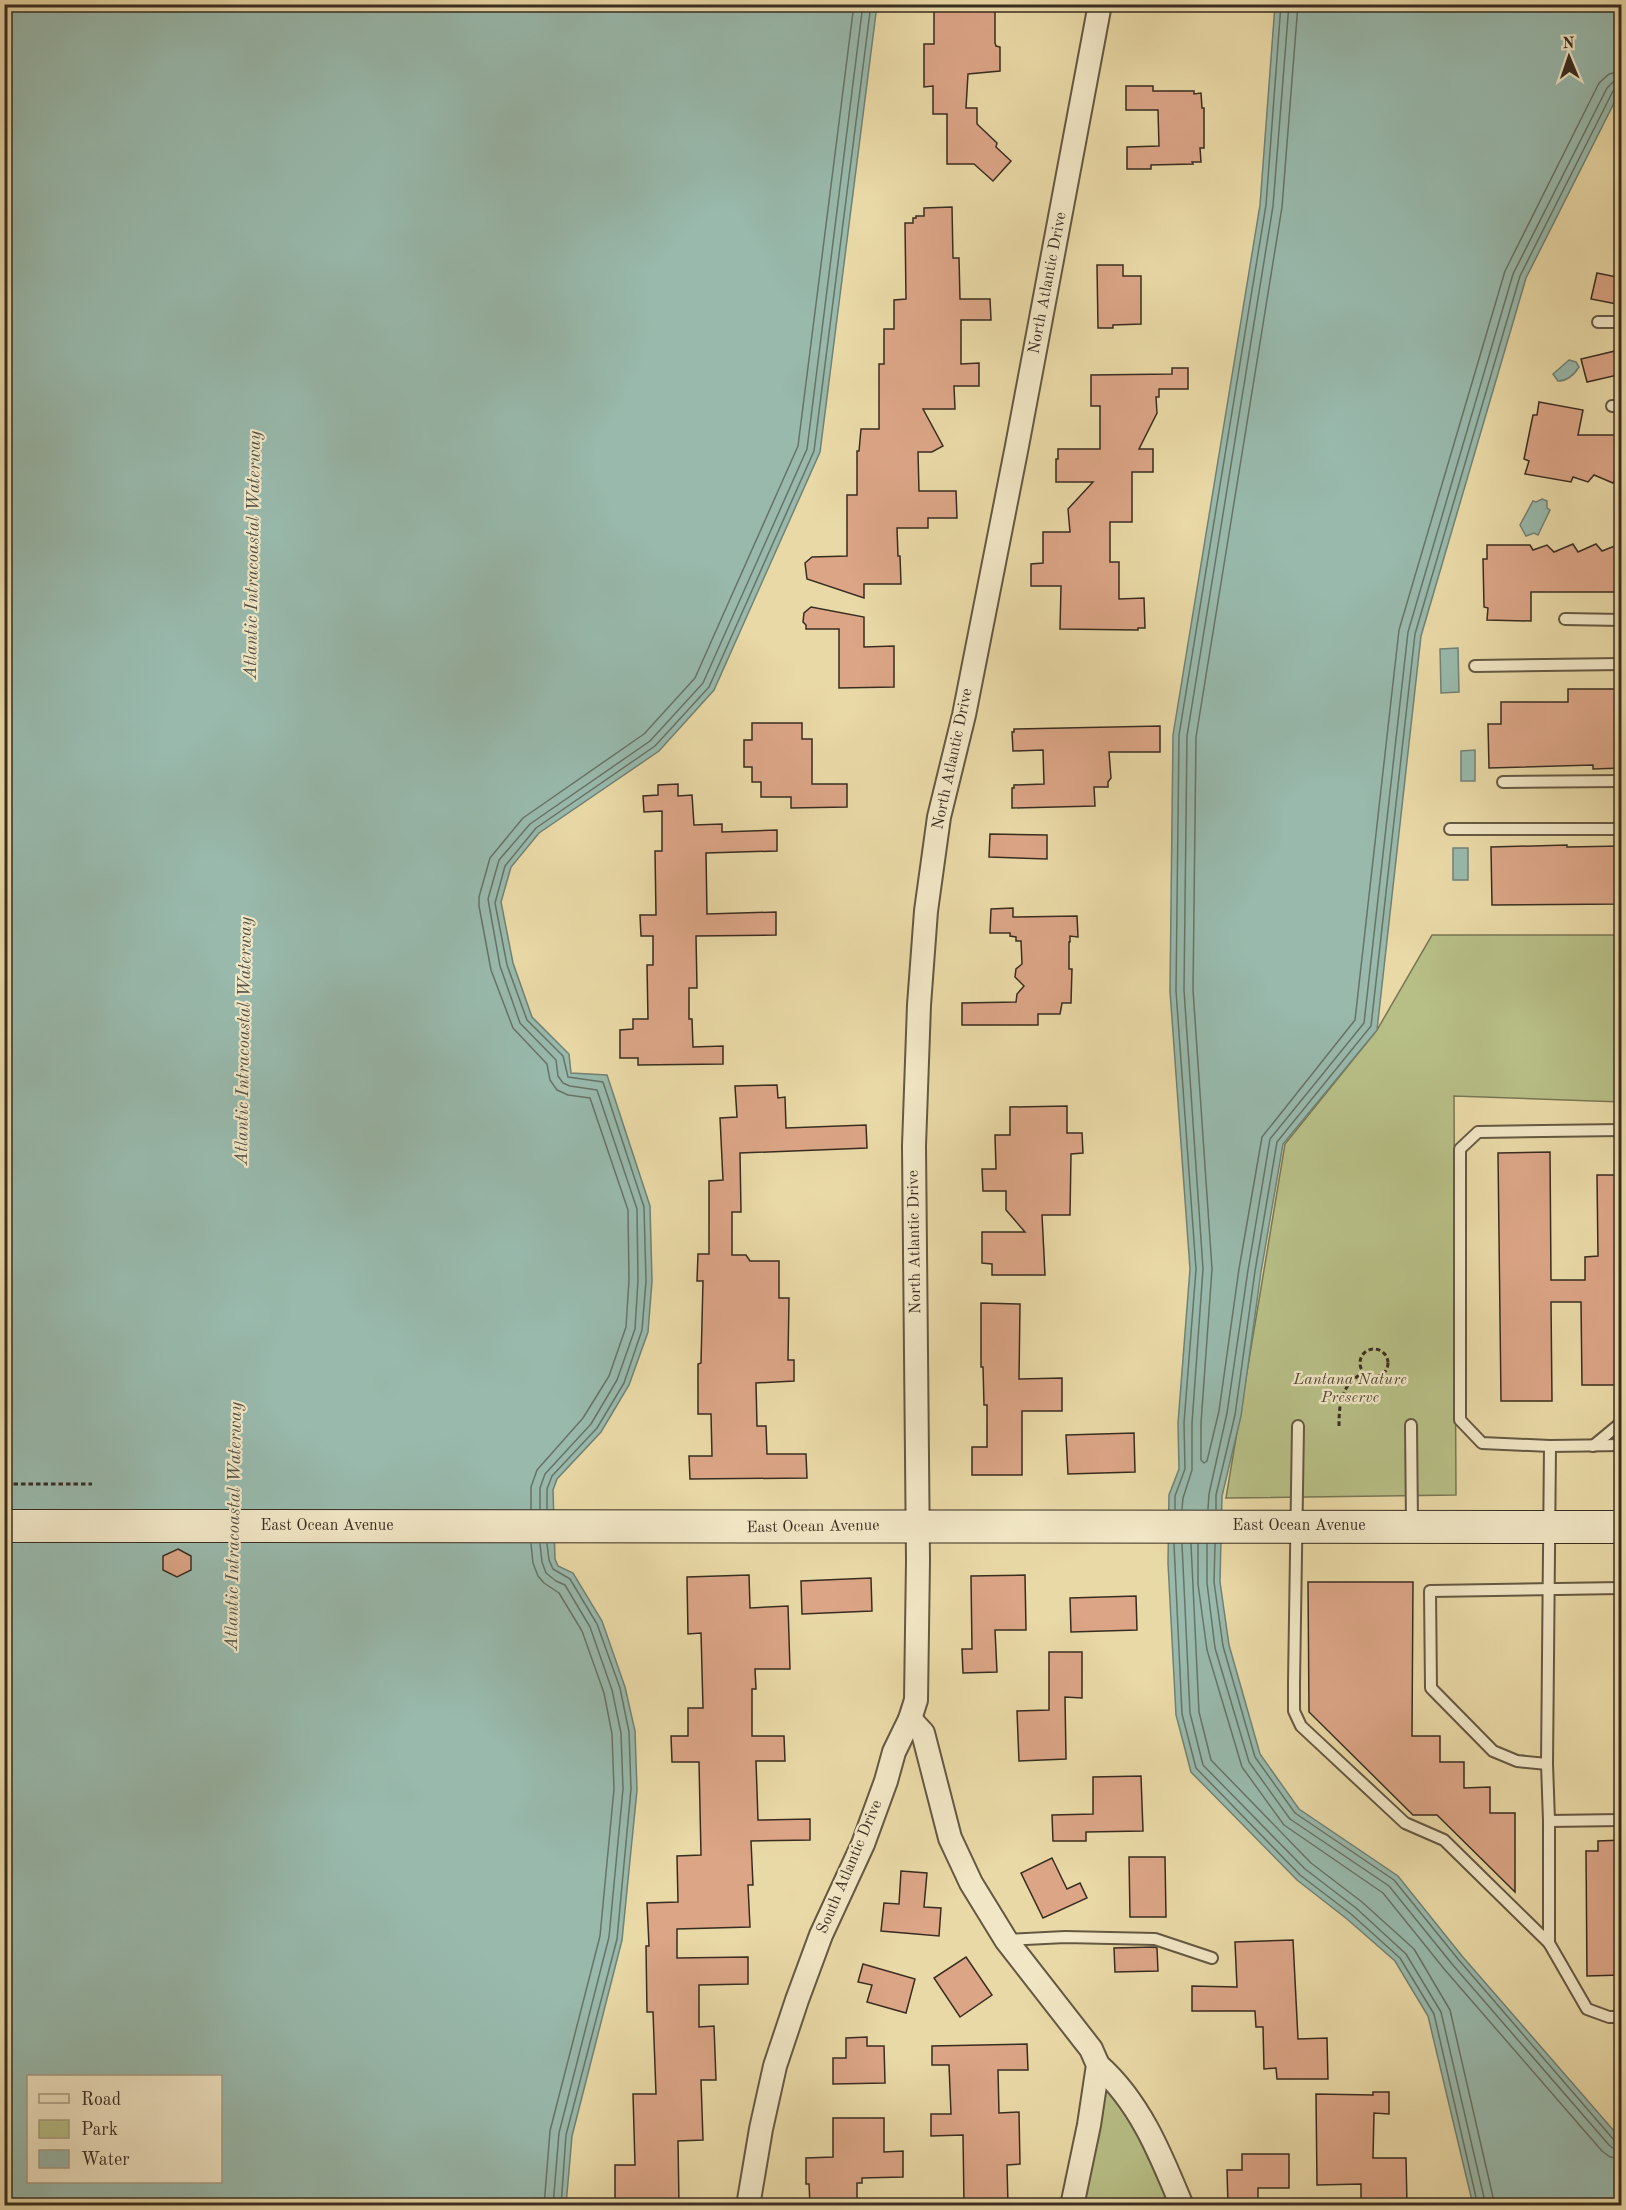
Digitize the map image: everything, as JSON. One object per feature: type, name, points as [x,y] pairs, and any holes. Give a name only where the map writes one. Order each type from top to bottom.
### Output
[{"type":"main road","name":"East Ocean Avenue","points":[[4,1526],[1622,1527]]},
{"type":"street","name":"North Atlantic Drive","points":[[917,1526],[914,1146],[919,1005],[926,911],[939,817],[968,692],[1019,435],[1100,4]]},
{"type":"street","name":"South Atlantic Drive","points":[[748,2205],[775,2066],[821,1935],[863,1844],[894,1752],[910,1719],[915,1700],[917,1526]]},
{"type":"street","points":[[910,1719],[923,1732],[950,1838],[971,1883],[1006,1940],[1091,2049],[1098,2065],[1114,2079],[1140,2116],[1157,2147],[1182,2205]]},
{"type":"street","points":[[1072,2205],[1089,2125],[1098,2065]]},
{"type":"lane","points":[[1598,322],[1622,322]]},
{"type":"lane","points":[[1565,619],[1622,620]]},
{"type":"lane","points":[[1476,666],[1622,664]]},
{"type":"lane","points":[[1503,782],[1622,781]]},
{"type":"lane","points":[[1450,829],[1622,830]]},
{"type":"lane","points":[[1622,1130],[1478,1132],[1460,1149],[1460,1420],[1482,1443],[1550,1446],[1622,1445]]},
{"type":"lane","points":[[1593,1446],[1622,1422]]},
{"type":"lane","points":[[1411,1425],[1412,1526]]},
{"type":"lane","points":[[1298,1426],[1294,1711],[1301,1726],[1405,1823],[1444,1840],[1549,1943],[1587,2009],[1609,2018],[1622,2017]]},
{"type":"lane","points":[[1549,1943],[1547,1764],[1550,1446]]},
{"type":"lane","points":[[1547,1764],[1517,1761],[1493,1751],[1431,1688],[1430,1591],[1622,1588]]},
{"type":"lane","points":[[1549,1821],[1622,1820]]},
{"type":"lane","points":[[1006,1940],[1065,1937],[1155,1939],[1212,1958]]},
{"type":"path","points":[[1339,1426],[1339,1404],[1343,1393],[1353,1379],[1364,1373],[1376,1377],[1384,1373],[1388,1365],[1384,1353],[1371,1349],[1364,1353],[1359,1361],[1364,1373]]},
{"type":"path","points":[[4,1484],[92,1484]]},
{"type":"green space","name":"Lantana Nature Preserve","points":[[1432,935],[1621,935],[1621,1102],[1454,1096],[1456,1495],[1226,1498],[1285,1144],[1377,1030]]},
{"type":"green space","points":[[1102,2077],[1144,2133],[1172,2205],[1080,2206]]},
{"type":"water","name":"Atlantic Intracoastal Waterway","points":[[5,5],[877,5],[820,452],[714,690],[659,751],[539,833],[511,867],[501,902],[513,963],[532,1017],[569,1054],[571,1073],[607,1075],[650,1206],[652,1281],[648,1332],[629,1385],[601,1432],[557,1479],[553,1490],[555,1559],[558,1566],[573,1573],[602,1621],[625,1687],[635,1731],[637,1790],[622,1940],[572,2136],[566,2205],[5,2206]]},
{"type":"water","points":[[1275,5],[1621,5],[1621,89],[1526,278],[1421,636],[1377,1030],[1283,1144],[1261,1272],[1241,1416],[1222,1496],[1220,1582],[1229,1645],[1260,1754],[1299,1809],[1398,1876],[1462,1956],[1621,2139],[1621,2205],[1473,2205],[1428,2016],[1395,1961],[1297,1880],[1191,1772],[1176,1715],[1168,1563],[1169,1495],[1179,1469],[1178,1423],[1190,1269],[1170,991],[1173,735],[1260,205]]},
{"type":"water","points":[[1569,360],[1576,362],[1579,367],[1570,377],[1558,381],[1553,374]]},
{"type":"water","points":[[1542,499],[1547,501],[1547,508],[1550,510],[1538,535],[1534,533],[1526,536],[1520,525],[1533,501]]},
{"type":"water","points":[[1458,648],[1459,692],[1441,693],[1440,649]]},
{"type":"water","points":[[1475,750],[1475,781],[1461,781],[1461,751]]},
{"type":"water","points":[[1453,848],[1468,848],[1468,880],[1453,880]]},
{"type":"building","points":[[934,4],[995,5],[995,43],[1000,47],[1000,71],[968,74],[966,108],[977,108],[977,124],[997,143],[996,147],[1011,161],[993,181],[974,164],[947,164],[947,114],[933,114],[933,86],[924,87],[924,44],[934,44]]},
{"type":"building","points":[[1126,86],[1153,86],[1153,91],[1201,93],[1202,108],[1204,108],[1204,148],[1200,148],[1201,162],[1151,165],[1151,169],[1127,169],[1127,147],[1159,146],[1158,110],[1126,110]]},
{"type":"building","points":[[952,207],[953,258],[959,258],[960,299],[990,299],[991,320],[961,320],[961,364],[979,363],[979,386],[954,386],[955,409],[923,409],[943,446],[932,452],[918,452],[919,491],[956,491],[957,518],[928,518],[928,528],[897,528],[901,584],[864,584],[864,598],[807,579],[805,563],[812,557],[847,556],[847,495],[857,495],[857,451],[859,451],[861,429],[879,429],[879,364],[884,364],[884,329],[894,329],[894,300],[906,299],[905,223],[913,223],[913,218],[916,216],[924,216],[924,208]]},
{"type":"building","points":[[1097,265],[1123,265],[1123,276],[1141,276],[1141,324],[1098,328]]},
{"type":"building","points":[[1597,273],[1622,278],[1622,305],[1591,299]]},
{"type":"building","points":[[1615,351],[1616,357],[1622,355],[1622,374],[1587,382],[1581,359]]},
{"type":"building","points":[[1172,368],[1188,368],[1188,389],[1159,389],[1159,397],[1156,397],[1157,413],[1139,449],[1153,449],[1153,472],[1132,472],[1132,522],[1110,522],[1110,562],[1119,562],[1119,599],[1144,598],[1145,628],[1138,628],[1138,630],[1060,629],[1061,586],[1031,586],[1031,564],[1043,563],[1043,532],[1070,532],[1068,509],[1093,482],[1056,482],[1058,449],[1100,449],[1100,406],[1091,406],[1091,375],[1172,374]]},
{"type":"building","points":[[1539,402],[1583,410],[1578,435],[1622,435],[1622,470],[1613,483],[1594,475],[1588,482],[1573,477],[1571,482],[1525,474],[1529,461],[1524,459],[1533,415],[1537,415]]},
{"type":"building","points":[[1622,543],[1622,592],[1531,592],[1531,621],[1487,620],[1488,608],[1484,607],[1483,559],[1487,559],[1487,545],[1530,545],[1533,550],[1547,545],[1554,552],[1573,544],[1578,552],[1596,544],[1602,551]]},
{"type":"building","points":[[811,607],[864,617],[864,647],[894,646],[894,687],[839,688],[839,629],[806,629],[803,622],[804,613]]},
{"type":"building","points":[[1568,689],[1622,689],[1622,768],[1593,769],[1593,765],[1489,768],[1488,724],[1501,724],[1501,702],[1568,702]]},
{"type":"building","points":[[752,723],[802,723],[802,739],[812,739],[812,784],[847,784],[847,807],[791,808],[791,797],[761,797],[761,782],[752,782],[752,767],[744,767],[744,740],[752,740]]},
{"type":"building","points":[[1160,726],[1160,752],[1109,752],[1111,778],[1108,787],[1094,787],[1095,806],[1012,808],[1014,785],[1044,784],[1043,750],[1013,751],[1012,732],[1014,729]]},
{"type":"building","points":[[678,784],[678,796],[692,795],[694,825],[722,824],[722,832],[777,830],[777,851],[706,853],[707,914],[776,912],[776,935],[696,936],[697,988],[689,988],[689,1019],[692,1019],[693,1047],[723,1046],[723,1064],[638,1065],[638,1058],[620,1058],[620,1030],[633,1029],[633,1019],[648,1019],[647,965],[653,965],[653,936],[641,936],[640,915],[656,915],[655,851],[662,851],[662,811],[644,812],[643,796],[658,795],[658,785]]},
{"type":"building","points":[[990,834],[1047,835],[1047,859],[989,857]]},
{"type":"building","points":[[1567,845],[1567,847],[1622,846],[1622,904],[1492,905],[1491,847]]},
{"type":"building","points":[[1013,908],[1013,917],[1077,916],[1078,937],[1070,936],[1069,942],[1069,969],[1072,969],[1071,1003],[1062,1003],[1060,1014],[1038,1014],[1038,1025],[962,1025],[962,1003],[1016,1002],[1017,994],[1024,986],[1015,977],[1016,969],[1022,964],[1021,941],[1016,941],[1016,937],[1010,936],[1010,933],[990,933],[991,909]]},
{"type":"building","points":[[777,1085],[778,1098],[785,1097],[786,1128],[866,1125],[867,1148],[740,1153],[741,1212],[732,1212],[732,1255],[746,1255],[750,1261],[779,1261],[779,1298],[789,1298],[788,1360],[794,1360],[794,1381],[756,1383],[757,1426],[766,1426],[767,1454],[806,1454],[807,1478],[690,1479],[689,1456],[712,1456],[711,1414],[698,1414],[698,1364],[701,1363],[703,1281],[697,1281],[698,1254],[709,1254],[709,1181],[723,1180],[720,1118],[737,1117],[735,1086]]},
{"type":"building","points":[[1067,1106],[1067,1133],[1082,1133],[1083,1153],[1071,1154],[1070,1215],[1042,1215],[1045,1275],[992,1275],[992,1264],[982,1263],[982,1232],[1025,1232],[1006,1210],[1006,1191],[983,1191],[982,1169],[996,1169],[995,1135],[1010,1135],[1010,1107]]},
{"type":"building","points":[[1550,1152],[1551,1280],[1585,1280],[1585,1257],[1598,1256],[1597,1175],[1622,1175],[1622,1385],[1582,1385],[1581,1302],[1551,1302],[1552,1401],[1501,1401],[1498,1153]]},
{"type":"building","points":[[981,1303],[1020,1304],[1019,1379],[1062,1378],[1062,1411],[1022,1411],[1022,1475],[972,1475],[972,1447],[987,1447],[987,1405],[984,1405],[983,1367],[981,1367]]},
{"type":"building","points":[[1134,1433],[1135,1472],[1068,1474],[1066,1435]]},
{"type":"building","points":[[178,1549],[191,1556],[191,1570],[177,1577],[163,1570],[163,1556]]},
{"type":"building","points":[[749,1575],[750,1608],[788,1606],[790,1669],[755,1669],[756,1689],[752,1689],[752,1736],[784,1736],[785,1761],[756,1761],[758,1820],[810,1819],[810,1840],[751,1841],[753,1885],[748,1885],[750,1927],[677,1929],[677,1958],[748,1957],[748,1984],[699,1985],[699,2027],[714,2026],[716,2080],[701,2080],[703,2140],[678,2141],[679,2205],[615,2205],[615,2165],[635,2165],[633,2094],[656,2094],[653,2012],[647,2012],[646,1946],[649,1946],[647,1903],[678,1902],[677,1856],[701,1855],[699,1762],[672,1762],[671,1736],[688,1736],[688,1708],[703,1708],[701,1633],[688,1634],[687,1577]]},
{"type":"building","points":[[1025,1575],[1026,1630],[995,1630],[997,1672],[963,1673],[962,1649],[972,1649],[971,1576]]},
{"type":"building","points":[[871,1578],[872,1611],[802,1614],[801,1581]]},
{"type":"building","points":[[1308,1582],[1413,1582],[1412,1736],[1440,1736],[1440,1762],[1464,1762],[1464,1788],[1490,1787],[1490,1813],[1515,1813],[1515,1892],[1437,1815],[1413,1815],[1309,1712]]},
{"type":"building","points":[[1136,1596],[1137,1630],[1071,1632],[1070,1598]]},
{"type":"building","points":[[1049,1652],[1082,1652],[1082,1698],[1065,1697],[1066,1759],[1019,1761],[1017,1711],[1049,1710]]},
{"type":"building","points":[[1141,1776],[1143,1831],[1086,1832],[1086,1841],[1053,1841],[1052,1815],[1093,1814],[1093,1777]]},
{"type":"building","points":[[1622,1840],[1622,1975],[1587,1976],[1586,1851],[1598,1851],[1598,1841]]},
{"type":"building","points":[[1129,1857],[1165,1857],[1166,1917],[1130,1917]]},
{"type":"building","points":[[1052,1858],[1067,1889],[1080,1883],[1087,1898],[1043,1918],[1021,1873]]},
{"type":"building","points":[[901,1871],[927,1873],[924,1907],[941,1908],[939,1936],[881,1931],[884,1903],[899,1904]]},
{"type":"building","points":[[1293,1940],[1298,2039],[1327,2038],[1328,2079],[1277,2079],[1276,2068],[1264,2069],[1263,2027],[1256,2027],[1255,2011],[1192,2011],[1192,1986],[1237,1987],[1235,1942]]},
{"type":"building","points":[[1114,1948],[1157,1948],[1158,1971],[1115,1972]]},
{"type":"building","points":[[966,1957],[992,1995],[960,2017],[934,1978]]},
{"type":"building","points":[[863,1964],[915,1979],[906,2013],[867,2002],[872,1985],[858,1982]]},
{"type":"building","points":[[867,2037],[867,2046],[884,2046],[885,2083],[833,2084],[833,2058],[846,2058],[846,2038]]},
{"type":"building","points":[[1027,2044],[1028,2070],[998,2070],[999,2113],[1019,2112],[1020,2164],[1007,2165],[1008,2205],[964,2205],[963,2135],[931,2136],[931,2114],[951,2114],[949,2065],[932,2065],[932,2046]]},
{"type":"building","points":[[1373,2092],[1389,2092],[1389,2114],[1374,2113],[1373,2158],[1406,2158],[1407,2205],[1361,2205],[1361,2184],[1317,2185],[1316,2094],[1373,2095]]},
{"type":"building","points":[[833,2118],[884,2118],[884,2152],[903,2151],[903,2177],[862,2178],[862,2183],[857,2183],[857,2205],[810,2205],[809,2184],[806,2184],[806,2158],[833,2157]]},
{"type":"building","points":[[1242,2154],[1289,2154],[1289,2188],[1258,2188],[1258,2205],[1228,2205],[1227,2170],[1242,2170]]}]
